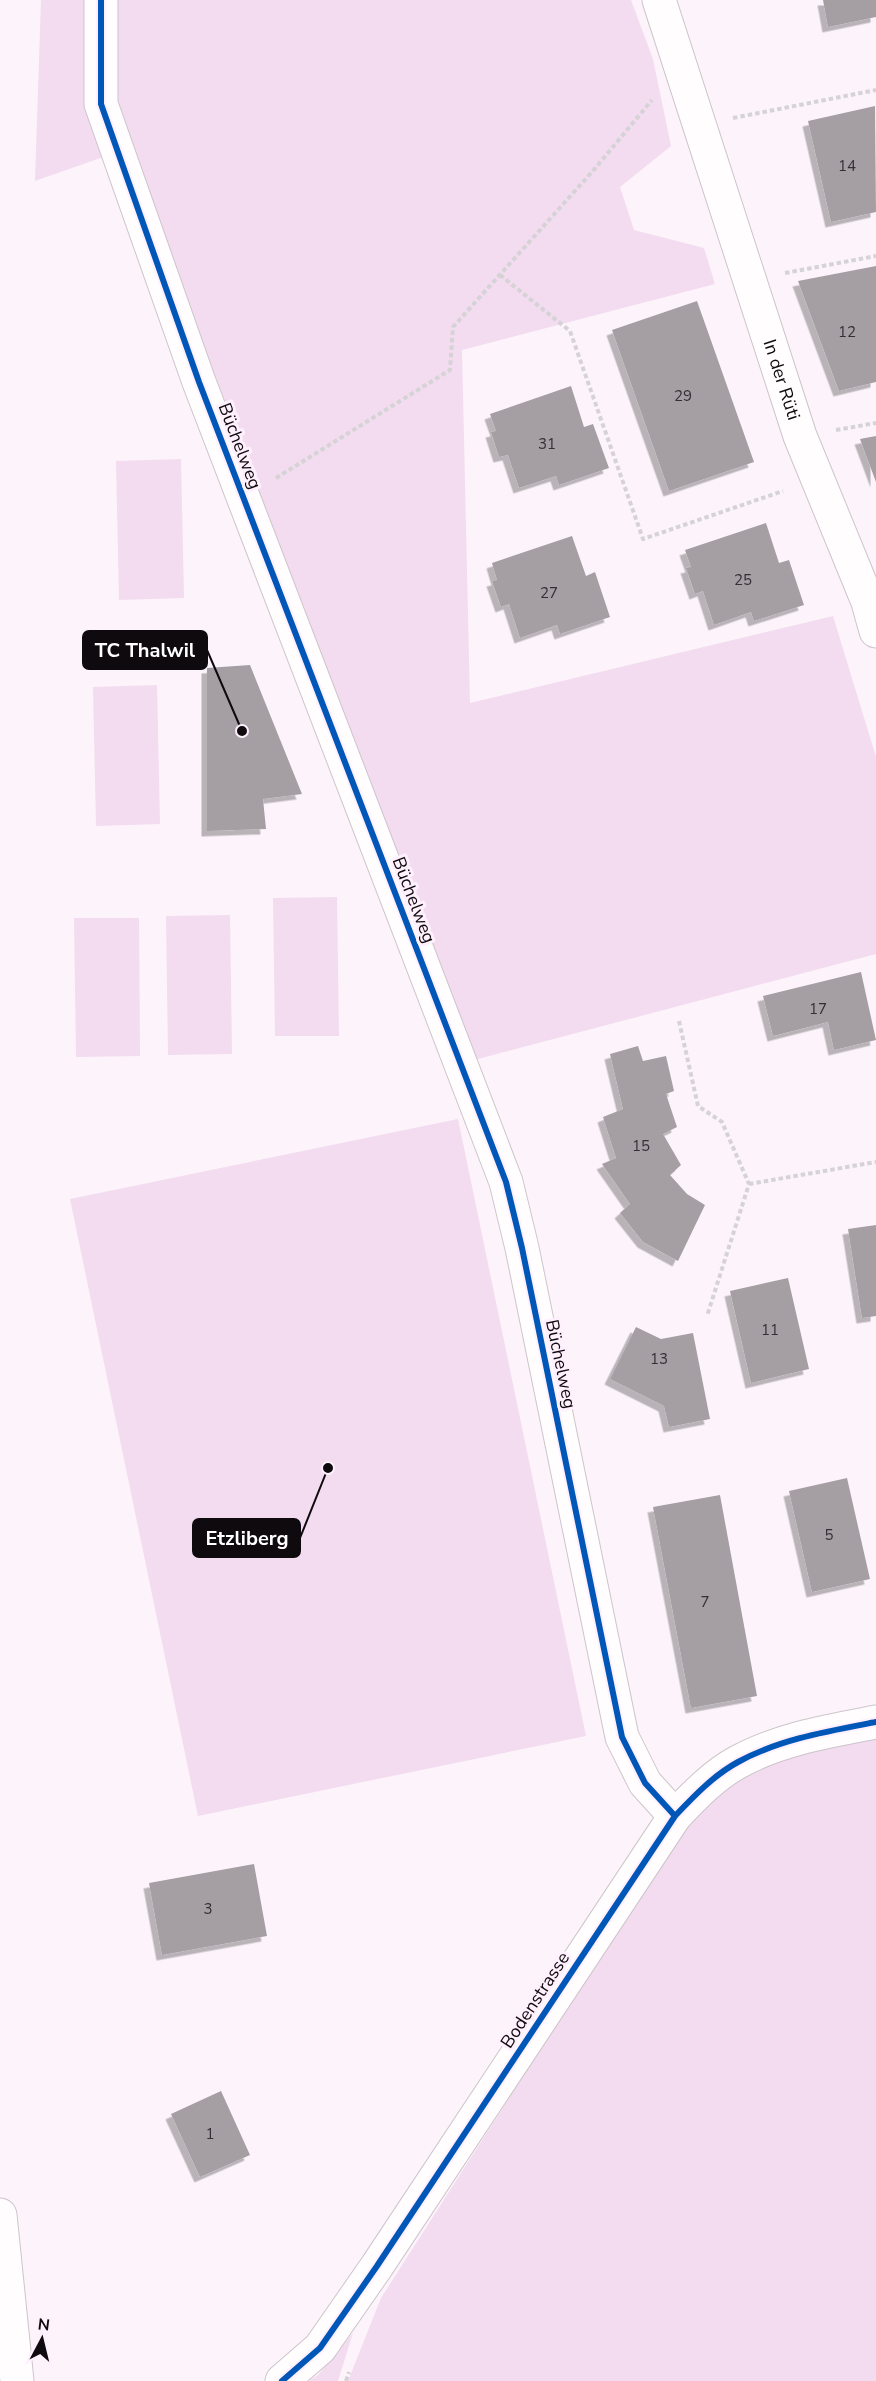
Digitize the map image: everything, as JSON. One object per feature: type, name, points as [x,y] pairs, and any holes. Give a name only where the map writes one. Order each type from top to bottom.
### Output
[{"type":"main road","name":"Büchelweg","points":[[102,0],[101,105],[199,382],[506,1182],[522,1248],[621,1737],[645,1783],[675,1816]]},
{"type":"main road","name":"In der Rüti","points":[[659,0],[711,122],[800,436],[868,602],[876,631]]},
{"type":"main road","name":"Bodenstrasse","points":[[282,2381],[320,2348],[675,1816],[701,1788],[736,1763],[766,1749],[806,1737],[876,1722]]},
{"type":"main road","points":[[0,2215],[17,2381]]},
{"type":"path","points":[[711,122],[876,90]]},
{"type":"path","points":[[244,497],[450,370],[453,327],[658,92]]},
{"type":"path","points":[[777,274],[876,256]]},
{"type":"path","points":[[500,275],[570,331],[643,539],[790,489]]},
{"type":"path","points":[[832,431],[876,423]]},
{"type":"path","points":[[679,1021],[699,1106],[722,1122],[749,1184],[706,1316]]},
{"type":"path","points":[[749,1184],[876,1162]]},
{"type":"shaded area","points":[[41,0],[631,0],[653,59],[671,146],[620,187],[634,230],[704,248],[715,284],[462,350],[470,703],[833,616],[876,757],[876,954],[474,1060],[129,148],[35,181]]},
{"type":"shaded area","points":[[181,459],[184,598],[119,600],[116,461]]},
{"type":"shaded area","points":[[157,685],[160,824],[96,826],[93,687]]},
{"type":"shaded area","points":[[337,897],[339,1036],[275,1036],[273,898]]},
{"type":"shaded area","points":[[230,915],[232,1054],[168,1055],[166,916]]},
{"type":"shaded area","points":[[74,918],[139,918],[140,1056],[76,1057]]},
{"type":"shaded area","points":[[458,1119],[586,1736],[198,1816],[70,1199]]},
{"type":"shaded area","points":[[876,1734],[876,2381],[348,2381],[381,2298],[680,1831],[736,1774],[822,1744]]},
{"type":"shaded area","points":[[353,2333],[338,2381],[309,2381],[318,2375]]},
{"type":"building","points":[[823,0],[876,0],[876,17],[828,27]]},
{"type":"building","points":[[875,106],[876,212],[831,222],[808,121]]},
{"type":"building","points":[[876,266],[876,382],[839,391],[798,281]]},
{"type":"building","points":[[697,301],[754,462],[669,491],[612,330]]},
{"type":"building","points":[[571,386],[584,427],[593,424],[609,468],[559,485],[556,476],[519,488],[508,455],[499,457],[491,432],[496,431],[490,414]]},
{"type":"building","points":[[876,436],[876,482],[860,439]]},
{"type":"building","points":[[766,523],[779,563],[789,560],[804,605],[754,621],[751,612],[714,625],[703,591],[695,594],[686,568],[691,567],[685,550]]},
{"type":"building","points":[[572,536],[586,576],[595,572],[610,617],[560,634],[557,625],[520,638],[509,604],[501,607],[492,581],[497,580],[492,563]]},
{"type":"building","points":[[250,665],[302,794],[263,799],[266,829],[207,831],[207,668]]},
{"type":"building","points":[[861,972],[876,1040],[834,1050],[828,1022],[773,1036],[763,996]]},
{"type":"building","points":[[638,1046],[643,1061],[666,1056],[674,1091],[666,1094],[677,1127],[663,1134],[681,1165],[670,1175],[687,1194],[705,1205],[678,1261],[643,1242],[620,1213],[630,1204],[602,1164],[616,1158],[603,1117],[623,1109],[610,1054]]},
{"type":"building","points":[[876,1225],[876,1316],[862,1318],[848,1229]]},
{"type":"building","points":[[788,1278],[809,1369],[751,1383],[730,1291]]},
{"type":"building","points":[[636,1327],[661,1339],[693,1333],[710,1419],[669,1427],[664,1406],[610,1379]]},
{"type":"building","points":[[847,1478],[870,1579],[812,1592],[789,1491]]},
{"type":"building","points":[[720,1495],[757,1696],[691,1708],[653,1507]]},
{"type":"building","points":[[254,1864],[267,1936],[162,1955],[149,1883]]},
{"type":"building","points":[[221,2091],[250,2155],[200,2177],[171,2114]]},
{"type":"cycle path","points":[[101,0],[101,104],[199,382],[506,1182],[522,1248],[622,1737],[645,1783],[675,1816]]},
{"type":"cycle path","points":[[282,2381],[320,2348],[377,2266],[675,1816],[721,1773],[754,1754],[805,1737],[876,1722]]},
{"type":"place","name":"TC Thalwil","points":[[242,731]]},
{"type":"place","name":"Etzliberg","points":[[328,1468]]}]
